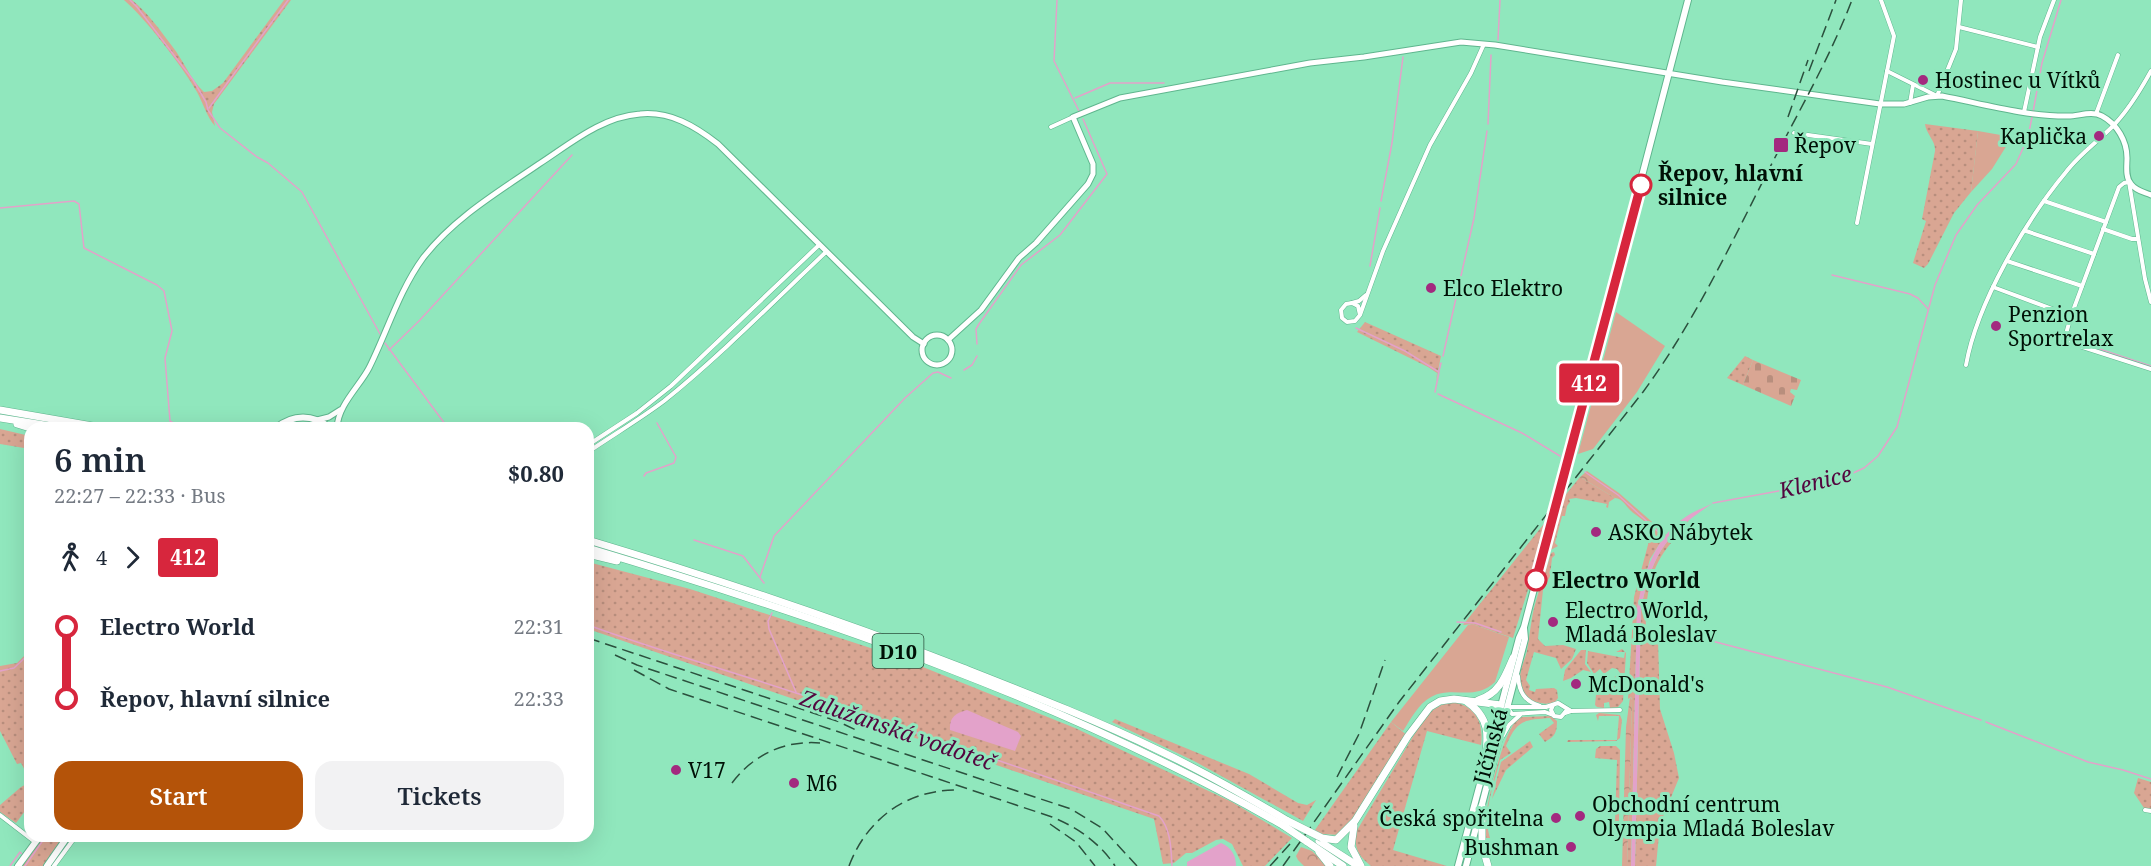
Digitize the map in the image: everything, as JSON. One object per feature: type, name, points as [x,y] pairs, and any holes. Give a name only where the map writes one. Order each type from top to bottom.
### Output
[{"type":"highway","points":[[0,410],[69,422]]},
{"type":"highway","points":[[0,418],[25,422]]},
{"type":"highway","points":[[0,418],[24,426]]},
{"type":"highway","name":"D10","points":[[594,542],[831,619],[993,680],[1159,751],[1231,788],[1286,824],[1359,866]]},
{"type":"highway","name":"D10","points":[[594,550],[670,572],[900,651],[1061,715],[1165,762],[1286,824],[1306,841],[1318,843],[1343,866]]},
{"type":"highway","points":[[594,555],[670,572]]},
{"type":"highway","points":[[1474,701],[1487,697],[1500,686],[1513,658]]},
{"type":"highway","points":[[1359,866],[1351,847],[1356,821],[1424,712],[1440,701],[1454,699],[1504,706]]},
{"type":"highway","points":[[1463,700],[1478,711],[1485,722],[1487,735],[1484,771]]},
{"type":"highway","points":[[1482,806],[1482,845],[1488,866]]},
{"type":"highway","points":[[1330,866],[1318,843],[1336,840],[1356,821]]},
{"type":"main road","name":"Jičínská","points":[[1466,866],[1497,745],[1513,658],[1524,627],[1567,467],[1688,0]]},
{"type":"main road","points":[[287,422],[294,418],[304,417],[320,422]]},
{"type":"main road","name":"Jičínská","points":[[1458,866],[1484,771],[1517,669],[1525,639],[1524,627]]},
{"type":"main road","points":[[18,866],[35,842]]},
{"type":"main road","points":[[47,866],[65,842]]},
{"type":"street","points":[[1857,223],[1894,36],[1881,0]]},
{"type":"street","points":[[1937,96],[1956,49],[1961,0]]},
{"type":"street","points":[[2026,112],[2038,47],[2054,0]]},
{"type":"street","points":[[1959,27],[2038,47]]},
{"type":"street","points":[[1052,127],[1120,98],[1277,68],[1461,42],[1880,104],[1910,103],[1937,96]]},
{"type":"street","points":[[1367,295],[1359,301],[1344,305],[1341,310],[1344,319],[1353,322],[1360,315],[1383,251],[1430,145],[1471,73],[1484,44]]},
{"type":"street","points":[[2096,114],[2118,55]]},
{"type":"street","points":[[1887,71],[1937,96],[2038,115],[2069,117],[2096,114],[2114,125],[2126,147],[2138,239],[2151,302]]},
{"type":"street","points":[[1966,365],[1968,350],[1983,308],[2007,261],[2044,201],[2080,156],[2114,125],[2136,98],[2151,71]]},
{"type":"street","points":[[1910,103],[1913,84]]},
{"type":"street","points":[[338,422],[343,407],[369,368],[409,280],[444,234],[472,210],[577,139],[619,117],[641,114],[664,115],[685,122],[718,144],[913,337],[924,344]]},
{"type":"street","points":[[948,340],[981,310],[1019,258],[1036,243],[1088,184],[1093,174],[1093,164],[1073,117]]},
{"type":"street","points":[[1794,133],[1872,144]]},
{"type":"street","points":[[2129,182],[2139,191],[2151,195]]},
{"type":"street","points":[[2129,182],[2119,187],[2071,316],[2064,341],[2151,369]]},
{"type":"street","points":[[2044,201],[2106,222]]},
{"type":"street","points":[[2103,229],[2138,239]]},
{"type":"street","points":[[2026,231],[2094,254]]},
{"type":"street","points":[[594,441],[638,413],[671,386],[819,245]]},
{"type":"street","points":[[594,448],[641,417],[676,390],[720,352],[826,252]]},
{"type":"street","points":[[2007,261],[2082,286]]},
{"type":"street","points":[[1993,287],[2071,316]]},
{"type":"street","points":[[1350,303],[1358,306],[1360,315]]},
{"type":"street","points":[[936,335],[948,340],[952,346],[951,355],[945,363],[931,363],[927,360],[923,353],[924,344],[931,337],[936,335]]},
{"type":"street","points":[[317,420],[333,415],[343,407]]},
{"type":"street","name":"Jičínská","points":[[1517,669],[1521,693],[1528,701],[1543,707]]},
{"type":"street","points":[[1504,706],[1543,707],[1560,703],[1571,711]]},
{"type":"street","points":[[1553,715],[1551,710],[1554,704]]},
{"type":"street","points":[[1504,706],[1512,714],[1545,712],[1559,717],[1571,711],[1620,710]]},
{"type":"street","points":[[1565,713],[1566,707]]},
{"type":"street","points":[[1497,745],[1509,725],[1524,713]]},
{"type":"street","points":[[2145,810],[2151,811]]},
{"type":"street","points":[[0,815],[24,834]]},
{"type":"street","points":[[54,866],[72,842]]},
{"type":"green space","points":[[124,0],[132,0],[149,16],[204,92],[212,91],[223,83],[284,0],[291,0],[214,104],[212,112],[215,126],[197,92],[173,56]]},
{"type":"green space","points":[[1925,124],[1978,131],[1971,192],[1954,213],[1924,268],[1913,263],[1926,221],[1922,219],[1935,151]]},
{"type":"green space","points":[[1978,131],[2012,137],[1992,169],[1971,192]]},
{"type":"green space","points":[[1616,312],[1665,346],[1637,392],[1593,449],[1578,454]]},
{"type":"green space","points":[[1365,322],[1441,356],[1436,381],[1437,373],[1428,367],[1357,332]]},
{"type":"green space","points":[[1745,356],[1753,360],[1743,385],[1727,378]]},
{"type":"green space","points":[[1753,360],[1801,380],[1797,390],[1791,389],[1790,392],[1795,396],[1791,406],[1743,385]]},
{"type":"green space","points":[[0,429],[24,435],[24,448],[0,444]]},
{"type":"green space","points":[[1587,471],[1619,493],[1667,535],[1660,543],[1649,541],[1652,531],[1650,527],[1622,501],[1580,477]]},
{"type":"green space","points":[[1580,477],[1615,498],[1609,502],[1608,508],[1607,504],[1576,498],[1569,499],[1570,502],[1565,516],[1562,516],[1555,543],[1558,546],[1549,551],[1563,498]]},
{"type":"green space","points":[[1551,515],[1513,638],[1472,624],[1463,625]]},
{"type":"green space","points":[[1690,518],[1667,548],[1656,568],[1649,589],[1646,611],[1646,633],[1652,634],[1658,641],[1660,709],[1674,753],[1679,778],[1660,824],[1656,866],[1635,866],[1641,609],[1656,559],[1670,538]]},
{"type":"green space","points":[[1649,541],[1660,543],[1650,559],[1637,608],[1631,866],[1627,866],[1632,700],[1631,697],[1628,699],[1634,597]]},
{"type":"green space","points":[[1554,552],[1550,576],[1543,590],[1538,639],[1545,646],[1563,645],[1576,649],[1572,659],[1561,669],[1556,658],[1534,652],[1526,680],[1530,686],[1529,690],[1535,692],[1536,689],[1554,688],[1557,690],[1558,698],[1555,702],[1542,703],[1526,696],[1520,675],[1527,651],[1534,607],[1551,553]]},
{"type":"green space","points":[[594,564],[690,589],[898,657],[1075,728],[1232,802],[1292,838],[1265,866],[1243,866],[1232,844],[1223,839],[1216,840],[1192,853],[1186,853],[1174,863],[1163,864],[1154,819],[970,756],[967,759],[952,751],[904,734],[894,740],[882,727],[594,631]]},
{"type":"green space","points":[[1472,624],[1509,637],[1495,682],[1479,691],[1447,692],[1431,697],[1419,708],[1403,731],[1391,722],[1468,625]]},
{"type":"green space","points":[[1581,650],[1586,650],[1585,664],[1591,672],[1583,670],[1563,681],[1565,670]]},
{"type":"green space","points":[[1588,651],[1624,658],[1626,653],[1623,701],[1618,707],[1610,708],[1609,702],[1604,703],[1604,708],[1595,705],[1597,685],[1602,686],[1620,673],[1617,669],[1612,668],[1604,674],[1600,669],[1594,674],[1587,663]]},
{"type":"green space","points":[[24,656],[24,769],[21,763],[17,764],[0,731],[0,666],[17,663]]},
{"type":"green space","points":[[1630,697],[1632,700],[1627,866],[1622,866],[1626,727]]},
{"type":"green space","points":[[1453,702],[1468,707],[1477,717],[1482,737],[1481,745],[1427,731],[1393,850],[1447,866],[1371,866],[1358,851],[1356,832],[1424,718],[1437,707]]},
{"type":"green space","points":[[1599,713],[1620,715],[1622,720],[1620,738],[1616,741],[1567,742],[1568,740],[1617,740],[1619,716],[1599,716],[1598,721],[1596,715]]},
{"type":"green space","points":[[1551,716],[1557,721],[1557,728],[1555,734],[1545,742],[1539,734],[1554,723],[1550,718],[1522,723],[1510,737],[1506,746],[1511,753],[1500,760],[1488,809],[1490,838],[1484,838],[1486,814],[1493,781],[1502,749],[1513,725],[1522,717]]},
{"type":"green space","points":[[1115,719],[1249,774],[1298,803],[1307,805],[1316,800],[1303,821],[1194,761],[1112,722]]},
{"type":"green space","points":[[1391,722],[1408,736],[1350,825],[1340,835],[1322,834],[1315,830]]},
{"type":"green space","points":[[1530,741],[1533,747],[1506,770],[1492,799],[1501,762]]},
{"type":"green space","points":[[1600,746],[1616,746],[1620,750],[1619,823],[1615,823],[1617,760],[1595,758],[1596,749]]},
{"type":"green space","points":[[2138,778],[2151,782],[2151,809],[2144,808],[2134,793]]},
{"type":"green space","points":[[24,785],[24,812],[16,823],[0,812],[0,805]]},
{"type":"green space","points":[[39,842],[61,842],[43,866],[22,866]]},
{"type":"green space","points":[[1301,847],[1312,851],[1328,866],[1304,866],[1296,856]]},
{"type":"shaded area","points":[[1713,503],[1672,536],[1656,559],[1645,590],[1641,609],[1635,866],[1631,866],[1637,608],[1647,569],[1659,545],[1676,524]]},
{"type":"shaded area","points":[[967,710],[1018,732],[1021,736],[1015,751],[950,730],[954,717]]},
{"type":"shaded area","points":[[1221,843],[1232,852],[1236,866],[1187,866],[1187,862]]},
{"type":"waterway","name":"Zalužanská vodoteč","points":[[130,0],[193,80],[220,128],[268,163],[302,192],[380,334]]},
{"type":"waterway","points":[[209,108],[288,0]]},
{"type":"waterway","points":[[1057,0],[1054,61],[1079,111]]},
{"type":"waterway","points":[[1498,40],[1500,0]]},
{"type":"waterway","name":"Klenice","points":[[2033,112],[2042,63],[2061,0]]},
{"type":"waterway","points":[[1488,124],[1491,55]]},
{"type":"waterway","points":[[1381,201],[1392,143],[1403,57]]},
{"type":"waterway","points":[[1075,98],[1110,83],[1164,83]]},
{"type":"waterway","name":"Klenice","points":[[1713,503],[1838,480],[1864,468],[1878,456],[1897,427],[1935,285],[1956,235],[1977,205],[2016,164],[2028,137],[2032,117]]},
{"type":"waterway","points":[[977,344],[976,329],[1021,265],[1060,235],[1107,174],[1083,119]]},
{"type":"waterway","points":[[1443,356],[1474,218],[1487,131]]},
{"type":"waterway","points":[[389,350],[419,321],[572,155]]},
{"type":"waterway","points":[[0,208],[74,201],[79,204],[84,248],[157,285],[164,291],[172,331],[165,358],[172,422]]},
{"type":"waterway","points":[[1370,266],[1380,208]]},
{"type":"waterway","points":[[1832,275],[1910,294],[1918,298],[1928,309]]},
{"type":"waterway","points":[[1356,328],[1405,351],[1439,372],[1435,392]]},
{"type":"waterway","points":[[2069,339],[2151,366]]},
{"type":"waterway","name":"Zalužanská vodoteč","points":[[385,343],[444,422]]},
{"type":"waterway","points":[[964,370],[972,365],[977,356]]},
{"type":"waterway","points":[[1439,371],[1441,363]]},
{"type":"waterway","points":[[760,577],[774,536],[905,398],[933,373],[938,372],[951,378]]},
{"type":"waterway","points":[[1438,394],[1522,433],[1560,456]]},
{"type":"waterway","points":[[644,476],[646,473],[674,463],[676,457],[657,423]]},
{"type":"waterway","points":[[1585,472],[1618,495],[1665,538]]},
{"type":"waterway","points":[[694,540],[743,556],[764,583]]},
{"type":"waterway","points":[[772,613],[768,621],[769,629],[796,692]]},
{"type":"waterway","points":[[1457,622],[1475,623],[1501,632]]},
{"type":"waterway","name":"Zalužanská vodoteč","points":[[594,627],[978,753],[1159,816],[1168,833],[1172,866]]},
{"type":"waterway","points":[[1639,632],[1660,632],[1671,635]]},
{"type":"waterway","points":[[1693,636],[1887,687],[1981,720]]},
{"type":"waterway","name":"Zalužanská vodoteč","points":[[0,671],[14,668],[24,659]]},
{"type":"waterway","points":[[1986,722],[2088,762],[2151,779]]},
{"type":"waterway","points":[[25,866],[42,842]]},
{"type":"waterway","points":[[10,866],[20,852],[22,854]]},
{"type":"railway","points":[[1809,71],[1836,0]]},
{"type":"railway","points":[[1283,866],[1399,702],[1661,366],[1694,313],[1724,257],[1823,66],[1852,0]]},
{"type":"railway","points":[[1788,117],[1808,60]]},
{"type":"railway","points":[[594,640],[837,721],[858,731]]},
{"type":"railway","points":[[615,655],[637,665],[1071,809],[1102,828],[1137,866]]},
{"type":"railway","points":[[1337,777],[1359,734],[1385,660]]},
{"type":"railway","points":[[634,670],[669,689],[1052,817],[1087,837],[1115,866]]},
{"type":"railway","points":[[732,783],[740,773],[770,751],[794,744],[820,743]]},
{"type":"railway","points":[[849,866],[867,834],[892,810],[923,795],[959,790]]},
{"type":"railway","points":[[1050,824],[1076,842],[1095,866]]},
{"type":"railway","points":[[1270,866],[1290,844]]},
{"type":"bus line","name":"412","points":[[1536,580],[1641,185]]},
{"type":"place","name":"Hostinec u Vítků","points":[[1923,80]]},
{"type":"place","name":"Kaplička","points":[[2099,136]]},
{"type":"place","name":"Řepov","points":[[1781,145]]},
{"type":"place","name":"Řepov, hlavní silnice","points":[[1641,185]]},
{"type":"place","name":"Elco Elektro","points":[[1431,288]]},
{"type":"place","name":"Penzion Sportrelax","points":[[1996,326]]},
{"type":"place","name":"ASKO Nábytek","points":[[1596,532]]},
{"type":"place","name":"Electro World","points":[[1536,580]]},
{"type":"place","name":"Electro World, Mladá Boleslav","points":[[1553,622]]},
{"type":"place","name":"McDonald's","points":[[1576,684]]},
{"type":"place","name":"V17","points":[[676,770]]},
{"type":"place","name":"M6","points":[[794,783]]},
{"type":"place","name":"Obchodní centrum Olympia Mladá Boleslav","points":[[1580,816]]},
{"type":"place","name":"Česká spořitelna","points":[[1556,818]]},
{"type":"place","name":"Bushman","points":[[1571,847]]}]
